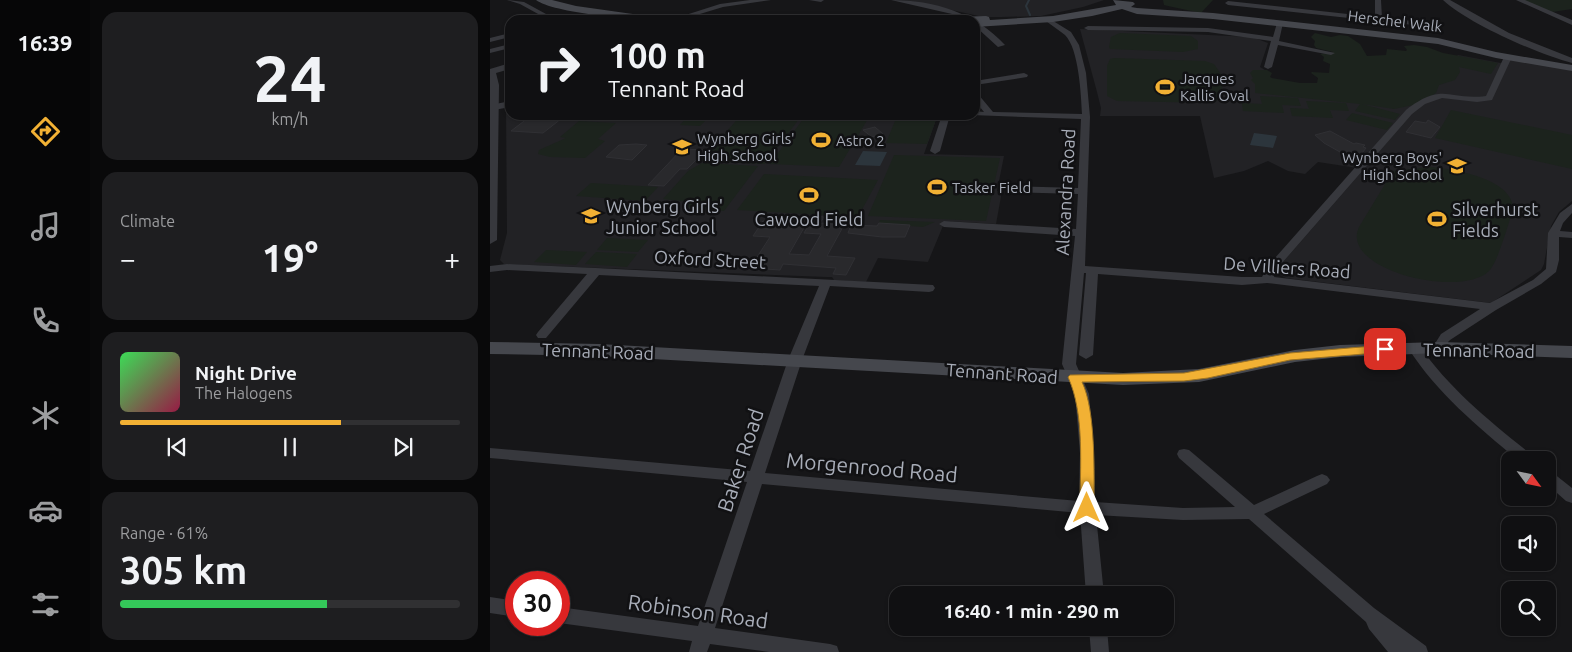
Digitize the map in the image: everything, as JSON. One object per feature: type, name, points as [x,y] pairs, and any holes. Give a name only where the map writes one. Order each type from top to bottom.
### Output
[{"type":"main road","points":[[541,0],[576,9],[619,15]]},
{"type":"main road","points":[[1046,19],[1125,2]]},
{"type":"main road","points":[[980,22],[1046,19],[1125,2]]},
{"type":"main road","name":"Herschel Walk","points":[[1125,2],[1213,16]]},
{"type":"main road","name":"Herschel Walk","points":[[1125,2],[1213,16],[1443,41],[1508,57],[1572,68]]},
{"type":"main road","points":[[1159,2],[1169,8]]},
{"type":"main road","name":"Tennant Road","points":[[490,348],[589,350],[794,360],[1123,379],[1184,377],[1307,354],[1414,348],[1572,352]]},
{"type":"street","points":[[510,0],[522,3],[545,15]]},
{"type":"street","points":[[688,15],[715,6],[739,1],[768,0]]},
{"type":"street","points":[[812,0],[821,0]]},
{"type":"street","points":[[894,0],[948,10],[959,15]]},
{"type":"street","points":[[1378,0],[1379,19]]},
{"type":"street","points":[[1446,0],[1473,19],[1487,26],[1572,61]]},
{"type":"street","points":[[1519,0],[1572,23]]},
{"type":"street","points":[[1228,3],[1299,8],[1328,14],[1414,23]]},
{"type":"street","points":[[1325,28],[1328,14]]},
{"type":"street","name":"Alexandra Road","points":[[1046,19],[1068,34],[1075,45],[1083,82],[1086,117],[1079,269],[1069,364],[1082,394],[1087,454],[1087,508],[1094,586]]},
{"type":"street","points":[[1268,67],[1280,23]]},
{"type":"street","points":[[980,27],[1001,45]]},
{"type":"street","points":[[1088,28],[1213,32],[1261,36],[1275,41],[1331,53]]},
{"type":"street","points":[[490,40],[505,36]]},
{"type":"street","points":[[490,51],[505,47]]},
{"type":"street","points":[[1267,280],[1271,269],[1409,112],[1438,94],[1488,98],[1495,88],[1508,57]]},
{"type":"street","points":[[490,239],[494,79],[490,72],[505,68]]},
{"type":"street","points":[[980,82],[1024,75]]},
{"type":"street","points":[[980,102],[990,114]]},
{"type":"street","points":[[493,113],[505,107]]},
{"type":"street","points":[[980,114],[1086,117]]},
{"type":"street","points":[[935,151],[944,120]]},
{"type":"street","points":[[1009,189],[1083,191]]},
{"type":"street","points":[[1444,349],[1442,342],[1445,337],[1492,307],[1537,282],[1552,270],[1554,227],[1572,207]]},
{"type":"street","points":[[944,224],[1081,233]]},
{"type":"street","points":[[1553,233],[1572,235]]},
{"type":"street","name":"Oxford Street","points":[[490,269],[507,267],[929,288]]},
{"type":"street","name":"De Villiers Road","points":[[1079,269],[1242,281],[1267,280],[1492,307]]},
{"type":"street","points":[[1086,355],[1092,270]]},
{"type":"street","points":[[542,335],[596,271]]},
{"type":"street","name":"Baker Road","points":[[700,644],[757,477],[794,360],[826,282]]},
{"type":"street","points":[[1076,291],[1090,292]]},
{"type":"street","points":[[1071,332],[1088,332]]},
{"type":"street","points":[[1414,348],[1421,361],[1448,392],[1517,451]]},
{"type":"street","name":"Morgenrood Road","points":[[490,453],[1087,508],[1183,514],[1251,513]]},
{"type":"street","points":[[1184,454],[1368,613],[1419,652]]},
{"type":"street","points":[[1251,513],[1322,480]]},
{"type":"street","points":[[1556,484],[1572,498]]},
{"type":"street","points":[[490,605],[505,607]]},
{"type":"street","points":[[1368,613],[1399,652]]},
{"type":"street","name":"Robinson Road","points":[[570,617],[700,644],[830,652]]},
{"type":"street","points":[[1099,636],[1100,652]]},
{"type":"shaded area","points":[[906,0],[1104,0],[1083,7],[1041,16],[983,17]]},
{"type":"shaded area","points":[[1163,0],[1213,0],[1201,13],[1164,5]]},
{"type":"shaded area","points":[[1518,0],[1572,0],[1572,9],[1546,13]]},
{"type":"shaded area","name":"Wynberg Boys' High School","points":[[1080,29],[1252,37],[1268,43],[1260,67],[1265,70],[1262,92],[1411,103],[1458,55],[1506,64],[1509,59],[1572,70],[1572,201],[1559,212],[1551,226],[1544,264],[1541,270],[1491,303],[1286,278],[1278,274],[1276,270],[1364,169],[1318,162],[1305,174],[1288,171],[1268,161],[1244,171],[1214,178],[1200,116],[1100,116],[1101,108]]},
{"type":"shaded area","points":[[1120,33],[1191,36],[1198,41],[1198,49],[1183,52],[1110,49],[1111,37]]},
{"type":"shaded area","points":[[1315,33],[1331,37],[1348,36],[1360,44],[1367,56],[1386,55],[1387,49],[1406,51],[1404,46],[1414,45],[1427,47],[1443,53],[1498,63],[1491,74],[1459,67],[1460,72],[1455,80],[1439,85],[1436,93],[1418,104],[1394,109],[1362,104],[1400,114],[1395,120],[1355,111],[1360,104],[1255,93],[1255,84],[1251,80],[1253,78],[1250,73],[1253,70],[1267,70],[1272,73],[1270,77],[1272,78],[1300,83],[1317,83],[1318,78],[1312,72],[1329,73],[1330,64],[1323,61],[1324,57],[1320,54],[1333,52],[1316,48],[1314,45],[1315,41],[1311,37]]},
{"type":"shaded area","name":"Jacques Kallis Oval","points":[[1110,59],[1205,61],[1214,64],[1225,80],[1217,101],[1213,103],[1117,101],[1107,96],[1107,66]]},
{"type":"shaded area","points":[[1260,96],[1298,98],[1301,106],[1282,105],[1284,113],[1243,111],[1242,103],[1262,104]]},
{"type":"shaded area","points":[[1306,101],[1346,103],[1349,111],[1330,110],[1333,118],[1292,116],[1290,108],[1309,109]]},
{"type":"shaded area","points":[[1451,110],[1572,135],[1572,169],[1435,138]]},
{"type":"shaded area","points":[[1352,113],[1393,123],[1387,130],[1346,120]]},
{"type":"shaded area","points":[[506,120],[936,120],[924,154],[1004,156],[997,191],[1002,191],[996,224],[945,221],[928,262],[878,258],[866,282],[834,280],[832,277],[504,264],[500,260],[507,233]]},
{"type":"shaded area","points":[[684,120],[706,120],[700,126],[680,125]]},
{"type":"shaded area","points":[[737,120],[798,120],[765,164],[701,161]]},
{"type":"shaded area","name":"Astro 2","points":[[802,120],[867,120],[839,167],[770,164]]},
{"type":"shaded area","points":[[895,120],[936,120],[927,144],[886,143]]},
{"type":"shaded area","points":[[579,121],[616,123],[598,139],[605,141],[585,158],[550,157],[538,154],[539,150],[566,138],[560,137]]},
{"type":"shaded area","points":[[1254,133],[1277,136],[1273,148],[1250,145]]},
{"type":"shaded area","points":[[863,151],[887,152],[880,166],[855,165]]},
{"type":"shaded area","name":"Tasker Field","points":[[894,155],[1000,158],[986,221],[868,216]]},
{"type":"shaded area","points":[[702,163],[758,166],[724,211],[685,207],[689,202],[663,199],[688,171]]},
{"type":"shaded area","name":"Silverhurst Fields","points":[[1429,167],[1480,177],[1504,190],[1511,199],[1513,210],[1496,260],[1489,271],[1475,279],[1454,282],[1430,281],[1406,276],[1384,267],[1367,256],[1358,242],[1359,227],[1393,171]]},
{"type":"shaded area","name":"Cawood Field","points":[[764,174],[878,180],[858,217],[737,210]]},
{"type":"shaded area","points":[[591,183],[658,187],[645,201],[576,196]]},
{"type":"shaded area","points":[[880,220],[935,222],[923,227],[879,223]]},
{"type":"shaded area","points":[[607,238],[648,240],[638,252],[597,250]]},
{"type":"shaded area","points":[[546,250],[587,252],[576,265],[534,262]]},
{"type":"shaded area","points":[[596,252],[637,254],[627,267],[585,264]]},
{"type":"building","points":[[525,120],[560,120],[543,133],[511,131]]},
{"type":"building","points":[[1428,120],[1440,127],[1431,138],[1406,132],[1415,121],[1426,123]]},
{"type":"building","points":[[875,127],[883,134],[872,137],[863,130]]},
{"type":"building","points":[[1330,131],[1354,144],[1365,145],[1363,147],[1366,148],[1356,161],[1324,143],[1315,135]]},
{"type":"building","points":[[619,145],[647,145],[632,160],[606,157]]},
{"type":"building","points":[[682,149],[706,150],[687,169],[680,169],[664,186],[648,185]]},
{"type":"building","points":[[814,216],[824,217],[820,223],[844,225],[827,256],[855,258],[846,275],[833,274],[836,268],[783,264],[780,270],[750,268],[770,237],[753,236],[763,221],[776,222],[774,224],[805,226],[789,254],[809,255],[821,234],[804,233]]},
{"type":"building","points":[[879,223],[910,225],[905,237],[882,237],[848,233],[851,225],[877,226]]},
{"type":"waterway","points":[[1029,0],[1026,6],[1030,15]]},
{"type":"place","name":"Jacques Kallis Oval","points":[[1165,87]]},
{"type":"place","name":"Astro 2","points":[[821,140]]},
{"type":"place","name":"Wynberg Girls' High School","points":[[682,147]]},
{"type":"place","name":"Wynberg Boys' High School","points":[[1457,166]]},
{"type":"place","name":"Tasker Field","points":[[937,187]]},
{"type":"place","name":"Cawood Field","points":[[809,195]]},
{"type":"place","name":"Wynberg Girls' Junior School","points":[[591,216]]},
{"type":"place","name":"Silverhurst Fields","points":[[1437,219]]},
{"type":"route","points":[[1087,508],[1087,454],[1082,394],[1074,377],[1123,379],[1184,377],[1239,368],[1290,356],[1385,349]]}]
